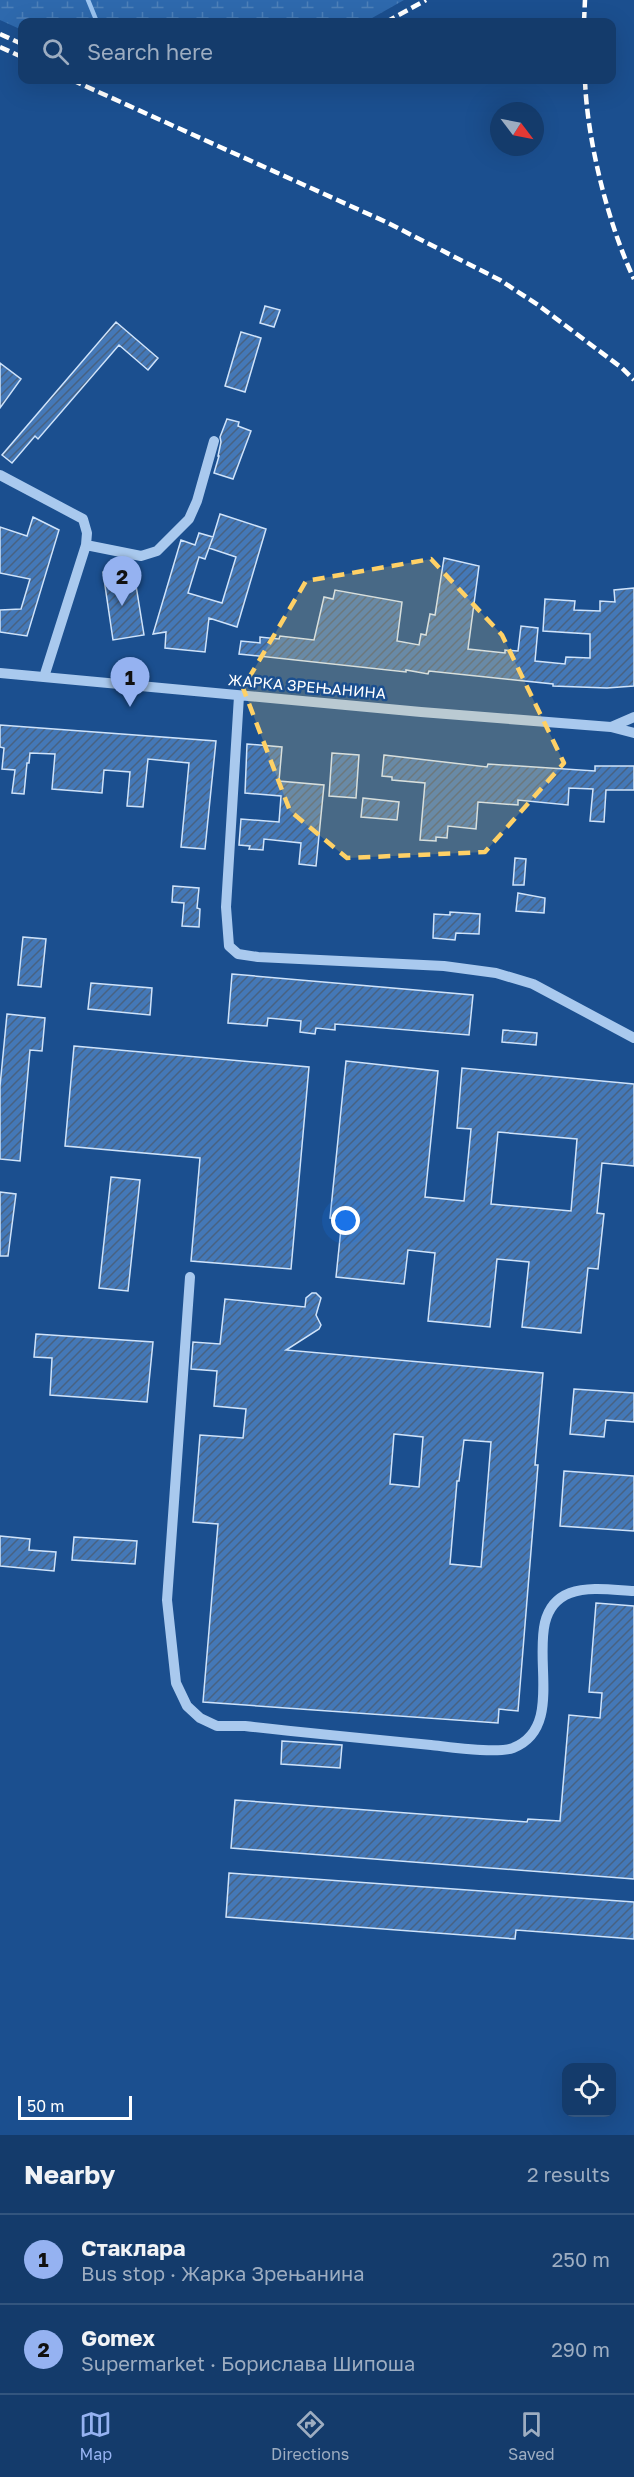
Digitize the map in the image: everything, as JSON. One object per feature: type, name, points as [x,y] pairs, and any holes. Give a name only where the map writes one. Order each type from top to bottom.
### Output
[{"type":"street","points":[[86,545],[141,556],[157,551],[189,519],[197,501],[214,441]]},
{"type":"street","points":[[0,475],[83,519],[87,533],[86,545],[44,677]]},
{"type":"street","name":"ЖАРКА ЗРЕЊАНИНА","points":[[0,673],[239,696],[611,727],[634,733]]},
{"type":"street","points":[[239,696],[225,907],[226,941],[238,954],[258,957],[444,966],[496,973],[533,984],[634,1038]]},
{"type":"street","name":"ЖАРКА ЗРЕЊАНИНА","points":[[611,727],[634,717]]},
{"type":"street","points":[[190,1277],[167,1600],[176,1683],[187,1706],[200,1719],[217,1726],[245,1726],[468,1748],[513,1748],[530,1737],[537,1727],[541,1711],[544,1675],[543,1631],[547,1614],[556,1602],[571,1593],[599,1590],[634,1591]]},
{"type":"highlighted area","points":[[431,559],[502,635],[564,763],[485,852],[347,858],[290,811],[243,688],[306,581]]},
{"type":"green space","points":[[0,0],[404,0],[372,18],[18,18],[18,28],[0,20]]},
{"type":"building","points":[[265,306],[280,310],[274,327],[260,323]]},
{"type":"building","points":[[116,322],[158,358],[148,370],[119,345],[38,439],[35,436],[12,463],[2,455]]},
{"type":"building","points":[[241,332],[261,338],[245,392],[225,386]]},
{"type":"building","points":[[0,363],[21,379],[0,408]]},
{"type":"building","points":[[227,419],[239,422],[238,426],[251,431],[233,479],[214,473],[219,456],[220,437]]},
{"type":"building","points":[[220,514],[266,529],[237,627],[209,618],[205,652],[165,648],[166,632],[153,634],[181,540],[195,545],[199,533],[213,537]],"holes":[[[209,548],[236,557],[222,603],[188,593],[199,557],[205,559]]]},
{"type":"building","points":[[33,517],[59,530],[27,636],[0,632],[0,610],[21,609],[30,579],[0,573],[0,527],[27,536]]},
{"type":"building","points":[[444,558],[479,566],[468,649],[505,653],[505,650],[518,651],[521,626],[538,628],[535,661],[565,664],[566,657],[590,658],[590,634],[543,631],[545,599],[575,601],[574,610],[600,611],[600,601],[615,602],[614,590],[634,588],[634,686],[607,688],[553,686],[553,684],[429,671],[428,674],[239,654],[241,641],[260,643],[260,637],[279,639],[280,636],[314,640],[324,597],[333,599],[335,590],[402,602],[397,641],[419,645],[421,634],[426,635],[430,614],[435,615]]},
{"type":"building","points":[[133,567],[144,635],[113,640],[103,572]]},
{"type":"building","points":[[0,725],[216,741],[205,849],[181,847],[189,763],[148,759],[143,807],[127,806],[130,772],[104,770],[102,793],[52,789],[55,754],[30,753],[24,794],[12,793],[15,770],[2,769],[4,748],[0,747]]},
{"type":"building","points":[[247,744],[282,747],[279,781],[324,785],[316,866],[299,864],[301,843],[264,839],[263,850],[249,849],[250,846],[239,845],[241,819],[279,822],[281,796],[245,793]]},
{"type":"building","points":[[332,753],[359,755],[356,798],[329,796]]},
{"type":"building","points":[[384,755],[487,767],[488,764],[595,771],[595,766],[634,766],[634,790],[606,790],[604,822],[590,821],[593,789],[569,788],[568,805],[518,800],[518,805],[478,802],[476,829],[448,826],[447,838],[436,837],[436,841],[420,840],[425,783],[392,780],[392,777],[382,776]]},
{"type":"building","points":[[363,798],[399,802],[397,820],[361,817]]},
{"type":"building","points":[[515,858],[526,859],[524,885],[513,885]]},
{"type":"building","points":[[173,886],[199,888],[197,908],[200,909],[199,927],[182,926],[184,903],[172,902]]},
{"type":"building","points":[[518,893],[545,898],[544,913],[516,911]]},
{"type":"building","points":[[450,912],[480,914],[479,934],[456,933],[455,940],[433,938],[434,914],[450,915]]},
{"type":"building","points":[[23,937],[46,939],[41,987],[18,985]]},
{"type":"building","points":[[232,974],[473,995],[469,1035],[335,1024],[335,1030],[316,1028],[315,1034],[300,1032],[301,1021],[268,1018],[267,1026],[228,1023]]},
{"type":"building","points":[[91,983],[152,988],[150,1015],[88,1009]]},
{"type":"building","points":[[7,1014],[45,1018],[42,1051],[30,1050],[20,1161],[0,1159],[0,1086]]},
{"type":"building","points":[[503,1030],[537,1033],[536,1045],[502,1042]]},
{"type":"building","points":[[74,1046],[309,1067],[291,1269],[191,1261],[200,1158],[65,1146]]},
{"type":"building","points":[[346,1061],[438,1071],[425,1197],[464,1201],[471,1129],[457,1128],[462,1068],[634,1084],[634,1166],[602,1163],[597,1213],[604,1214],[598,1269],[588,1268],[581,1333],[522,1327],[529,1262],[497,1259],[490,1327],[428,1321],[435,1253],[408,1250],[404,1284],[336,1277],[342,1219],[330,1218]],"holes":[[[498,1132],[577,1139],[571,1211],[491,1204]]]},
{"type":"building","points":[[111,1177],[140,1180],[128,1291],[99,1288]]},
{"type":"building","points":[[0,1192],[16,1194],[8,1256],[0,1256]]},
{"type":"building","points":[[316,1293],[321,1298],[316,1315],[321,1325],[319,1329],[286,1350],[543,1373],[518,1711],[499,1709],[498,1723],[203,1702],[218,1524],[193,1522],[200,1435],[243,1438],[246,1409],[214,1406],[217,1371],[191,1369],[193,1342],[220,1344],[225,1299],[305,1307],[306,1298]],"holes":[[[394,1434],[423,1437],[419,1487],[390,1484]],[[464,1440],[491,1442],[481,1567],[450,1564],[457,1481],[459,1481]]]},
{"type":"building","points":[[36,1334],[153,1342],[147,1402],[50,1395],[52,1358],[34,1357]]},
{"type":"building","points":[[574,1389],[634,1393],[634,1422],[606,1420],[604,1437],[570,1434]]},
{"type":"building","points":[[564,1471],[634,1476],[634,1531],[560,1526]]},
{"type":"building","points":[[0,1536],[30,1539],[29,1550],[56,1552],[54,1571],[0,1566]]},
{"type":"building","points":[[74,1537],[137,1541],[135,1564],[72,1560]]},
{"type":"building","points":[[596,1603],[634,1606],[634,1879],[231,1848],[235,1800],[527,1822],[528,1819],[560,1821],[569,1715],[600,1718],[602,1693],[589,1692]]},
{"type":"building","points":[[282,1741],[342,1745],[340,1768],[281,1764]]},
{"type":"building","points":[[229,1873],[634,1902],[634,1939],[516,1930],[515,1939],[226,1917]]},
{"type":"waterway","points":[[88,0],[95,18]]},
{"type":"railway","points":[[393,18],[426,0]]},
{"type":"railway","points":[[584,18],[585,0]]},
{"type":"railway","points":[[0,34],[18,42]]},
{"type":"railway","points":[[0,47],[18,55]]},
{"type":"railway","points":[[81,84],[386,222],[500,280],[538,305],[622,368],[634,380]]},
{"type":"railway","points":[[585,84],[590,129],[600,181],[616,233],[634,279]]},
{"type":"place","name":"Gomex","points":[[122,606]]},
{"type":"place","name":"Стаклара","points":[[130,707]]}]
